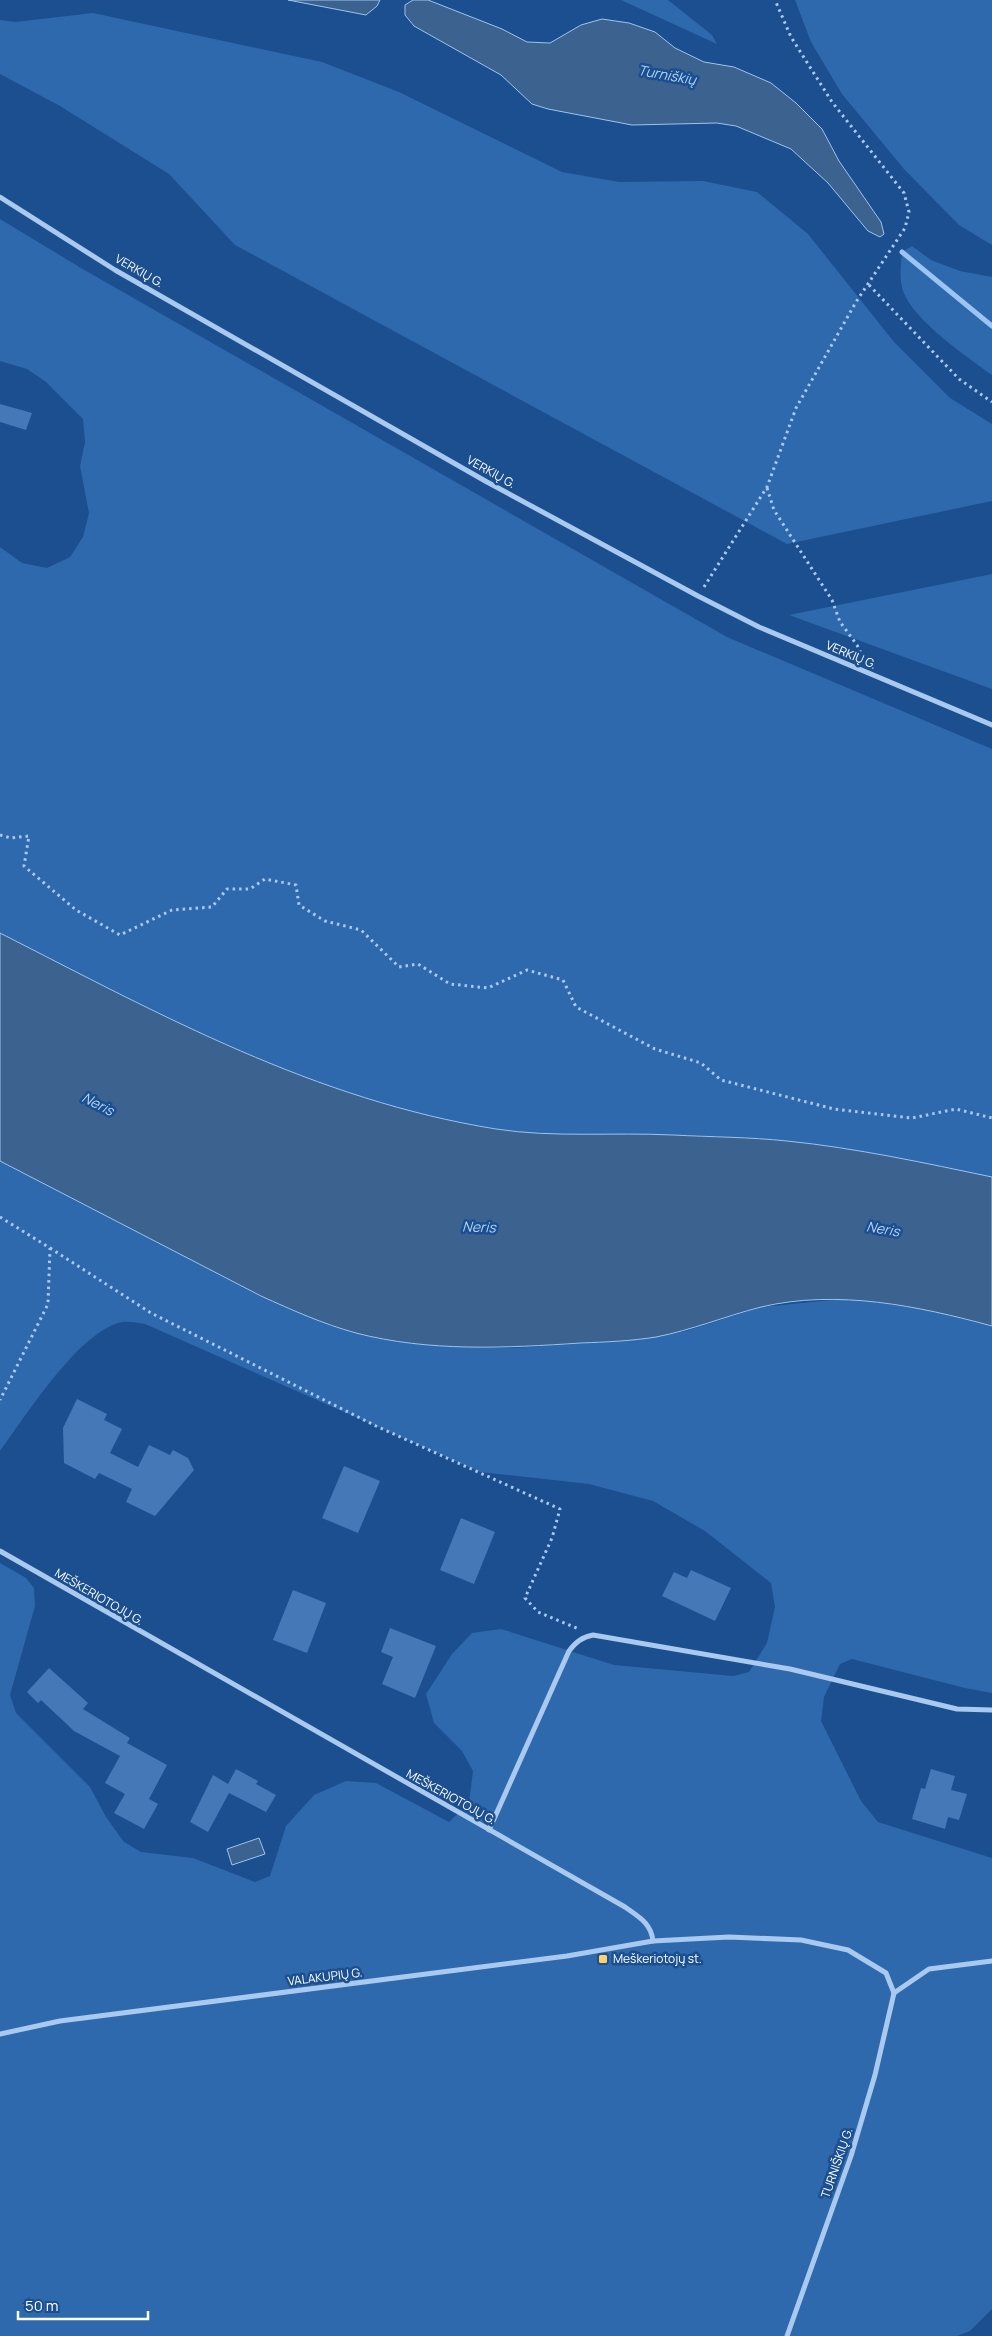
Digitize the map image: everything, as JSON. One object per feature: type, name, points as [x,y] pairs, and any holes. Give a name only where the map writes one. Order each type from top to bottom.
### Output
[{"type":"street","name":"VERKIŲ G.","points":[[0,197],[115,270],[486,482],[698,596],[759,627],[992,725]]},
{"type":"street","name":"MEŠKERIOTOJŲ G.","points":[[0,1551],[625,1907],[646,1922],[652,1932],[653,1941]]},
{"type":"street","points":[[489,1830],[569,1651],[575,1642],[593,1635],[790,1669],[957,1709],[992,1710]]},
{"type":"street","points":[[653,1941],[729,1937],[770,1938],[801,1940],[848,1950],[886,1974],[894,1993],[929,1969],[992,1961]]},
{"type":"street","name":"VALAKUPIŲ G.","points":[[0,2034],[60,2021],[567,1956],[653,1941]]},
{"type":"street","name":"TURNIŠKIŲ G.","points":[[787,2336],[851,2156],[875,2075],[894,1993]]},
{"type":"path","points":[[698,596],[767,487],[796,408],[856,302],[905,228],[909,212],[904,192],[832,102],[792,37],[775,0]]},
{"type":"path","points":[[869,285],[960,379],[992,402]]},
{"type":"path","points":[[767,487],[774,510],[832,600],[840,622],[857,644],[860,652],[854,668]]},
{"type":"path","points":[[0,835],[11,838],[29,836],[24,866],[76,910],[120,935],[172,910],[212,908],[227,889],[250,889],[265,880],[296,885],[299,904],[325,921],[361,930],[399,967],[418,964],[450,984],[488,988],[527,970],[564,980],[576,1007],[654,1049],[701,1063],[721,1080],[834,1109],[912,1118],[956,1108],[992,1118]]},
{"type":"path","points":[[0,1217],[151,1313],[376,1426],[560,1509],[552,1538],[525,1598],[538,1612],[593,1635]]},
{"type":"path","points":[[0,1400],[48,1304],[50,1248]]},
{"type":"shaded area","points":[[621,0],[668,0],[712,35],[717,44]]},
{"type":"shaded area","points":[[795,0],[992,0],[992,245],[959,225],[904,169],[842,94],[811,42]]},
{"type":"shaded area","points":[[93,13],[322,62],[399,92],[562,172],[619,182],[703,181],[757,192],[808,234],[894,342],[950,398],[992,424],[992,501],[787,544],[235,245],[169,174],[60,106],[0,74],[0,20],[15,22]]},
{"type":"shaded area","points":[[0,219],[81,268],[727,637],[992,749],[992,1177],[864,1152],[787,1141],[686,1135],[528,1133],[429,1116],[365,1098],[302,1076],[240,1051],[180,1024],[0,933],[0,547],[22,563],[47,568],[70,557],[83,537],[89,513],[80,466],[85,442],[83,419],[46,382],[27,369],[0,361]]},
{"type":"shaded area","points":[[912,246],[931,260],[960,271],[992,277],[992,375],[929,326],[909,302],[903,291],[901,267],[902,252]]},
{"type":"shaded area","points":[[992,574],[992,689],[789,615]]},
{"type":"shaded area","points":[[0,1161],[261,1296],[327,1324],[385,1339],[442,1346],[514,1348],[618,1341],[686,1331],[761,1307],[832,1300],[861,1300],[923,1309],[992,1326],[992,1693],[965,1688],[852,1659],[840,1664],[824,1697],[821,1721],[861,1801],[878,1822],[992,1858],[992,2309],[970,2331],[957,2336],[0,2336],[0,1563],[26,1578],[34,1588],[35,1606],[10,1695],[16,1713],[90,1787],[106,1817],[124,1842],[141,1852],[193,1858],[255,1882],[270,1876],[286,1826],[314,1795],[346,1781],[376,1783],[449,1822],[469,1803],[473,1771],[462,1751],[434,1723],[426,1694],[452,1654],[472,1633],[501,1629],[614,1665],[733,1676],[749,1672],[767,1643],[775,1607],[771,1583],[705,1531],[653,1501],[589,1484],[480,1472],[145,1324],[122,1322],[105,1329],[88,1341],[71,1358],[39,1397],[0,1451]]},
{"type":"water","points":[[288,0],[380,0],[377,6],[366,15]]},
{"type":"water","points":[[413,0],[428,0],[502,29],[527,42],[550,43],[581,25],[602,19],[629,23],[655,32],[675,48],[704,62],[734,67],[771,83],[796,103],[822,129],[839,161],[881,222],[884,234],[880,237],[868,231],[828,183],[791,149],[736,126],[717,123],[632,125],[548,109],[532,104],[501,75],[414,26],[405,15],[405,5]]},
{"type":"water","name":"Neris","points":[[0,933],[120,994],[240,1051],[302,1076],[365,1098],[429,1116],[518,1132],[651,1134],[787,1141],[865,1152],[992,1177],[992,1326],[907,1306],[878,1302],[819,1300],[761,1307],[683,1331],[656,1337],[619,1341],[468,1347],[439,1346],[384,1339],[356,1333],[308,1316],[261,1296],[0,1161]]},
{"type":"water","points":[[259,1838],[265,1854],[232,1865],[227,1849]]},
{"type":"building","points":[[0,404],[32,413],[26,430],[0,422]]},
{"type":"building","points":[[77,1399],[107,1414],[104,1420],[122,1429],[110,1453],[138,1467],[149,1445],[170,1455],[173,1450],[188,1458],[194,1470],[155,1516],[126,1502],[132,1489],[99,1473],[95,1479],[64,1463],[63,1428]]},
{"type":"building","points":[[344,1466],[380,1481],[358,1533],[322,1518]]},
{"type":"building","points":[[461,1518],[495,1532],[474,1584],[440,1570]]},
{"type":"building","points":[[691,1570],[731,1588],[715,1621],[662,1596],[674,1572],[687,1578]]},
{"type":"building","points":[[293,1590],[326,1603],[307,1653],[273,1640]]},
{"type":"building","points":[[390,1628],[436,1646],[415,1698],[382,1684],[393,1657],[381,1652]]},
{"type":"building","points":[[49,1668],[88,1703],[83,1709],[130,1738],[127,1743],[167,1765],[149,1799],[158,1804],[144,1829],[114,1813],[125,1794],[105,1783],[120,1756],[74,1731],[41,1700],[38,1703],[27,1692]]},
{"type":"building","points":[[236,1769],[258,1781],[256,1784],[276,1795],[266,1812],[229,1793],[208,1832],[190,1822],[213,1775],[228,1784]]},
{"type":"building","points":[[931,1769],[955,1776],[951,1790],[967,1794],[959,1820],[948,1817],[945,1829],[912,1819],[921,1788],[925,1789]]},
{"type":"waterway","name":"Turniškių","points":[[902,252],[992,326]]},
{"type":"place","name":"Meškeriotojų st.","points":[[603,1959]]}]
